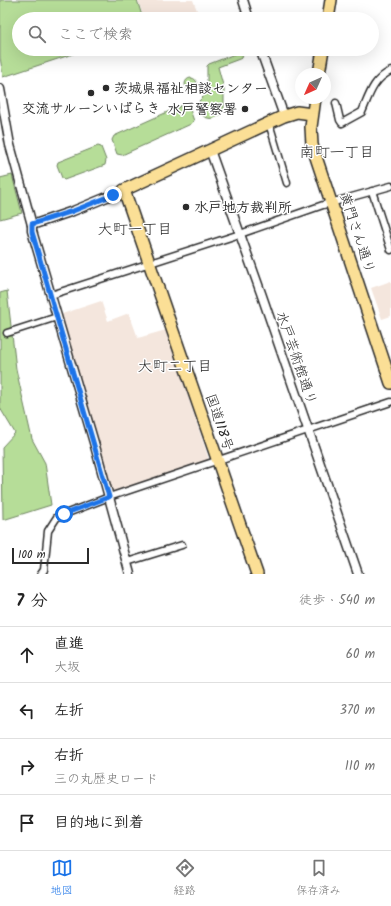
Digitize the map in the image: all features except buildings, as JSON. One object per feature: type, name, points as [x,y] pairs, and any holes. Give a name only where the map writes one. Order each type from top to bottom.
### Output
[{"type":"highway","points":[[329,12],[331,0]]},
{"type":"highway","points":[[320,68],[322,56]]},
{"type":"highway","name":"黄門さん通り","points":[[314,104],[311,139],[391,383]]},
{"type":"highway","points":[[124,190],[284,116],[297,112],[312,114]]},
{"type":"highway","name":"国道118号","points":[[124,190],[256,574]]},
{"type":"street","points":[[243,0],[247,12]]},
{"type":"street","points":[[263,56],[284,116]]},
{"type":"street","points":[[336,103],[342,123],[362,112],[376,82],[383,75],[391,72]]},
{"type":"street","points":[[0,89],[10,145],[32,224],[32,232],[130,574]]},
{"type":"street","points":[[269,123],[287,183]]},
{"type":"street","name":"水戸芸術館通り","points":[[210,150],[358,574]]},
{"type":"street","points":[[50,295],[240,234],[332,202],[391,186]]},
{"type":"street","points":[[32,224],[73,211],[124,190]]},
{"type":"street","points":[[372,191],[391,250]]},
{"type":"street","points":[[7,333],[57,317]]},
{"type":"street","points":[[41,574],[44,570],[48,530],[57,517],[109,497],[391,402]]},
{"type":"street","points":[[127,562],[182,545]]},
{"type":"shaded area","points":[[138,0],[193,0],[198,12],[142,12]]},
{"type":"shaded area","points":[[391,281],[391,316],[382,319],[371,288]]},
{"type":"shaded area","points":[[101,301],[108,321],[129,313],[138,338],[166,330],[209,460],[112,492],[59,315]]},
{"type":"green space","points":[[0,0],[137,0],[141,12],[12,12],[12,56],[67,56],[3,77],[0,57]]},
{"type":"green space","points":[[230,56],[243,56],[242,58],[218,67],[224,89],[224,111],[214,118],[206,118],[203,116],[199,101],[206,94],[207,66]]},
{"type":"green space","points":[[189,78],[193,78],[197,84],[193,90],[189,90],[185,86],[185,82]]},
{"type":"green space","points":[[183,105],[189,107],[194,121],[191,124],[122,155],[117,154],[112,140],[114,136]]},
{"type":"green space","points":[[98,146],[101,147],[106,160],[105,165],[64,180],[62,178],[57,165],[58,162]]},
{"type":"green space","points":[[12,175],[22,213],[0,219],[0,178]]},
{"type":"green space","points":[[7,291],[16,369],[32,439],[45,463],[51,505],[3,520],[2,447],[15,433],[0,408],[0,293]]},
{"type":"place","name":"茨城県福祉相談センター","points":[[106,88]]},
{"type":"place","name":"交流サルーンいばらき","points":[[91,93]]},
{"type":"place","name":"水戸警察署","points":[[245,109]]},
{"type":"place","name":"水戸地方裁判所","points":[[186,207]]},
{"type":"district","name":"南町一丁目","points":[[337,152]]},
{"type":"district","name":"大町一丁目","points":[[135,229]]},
{"type":"district","name":"大町二丁目","points":[[175,366]]},
{"type":"route","points":[[64,514],[109,497],[32,232],[32,224],[73,211],[113,195]]}]
